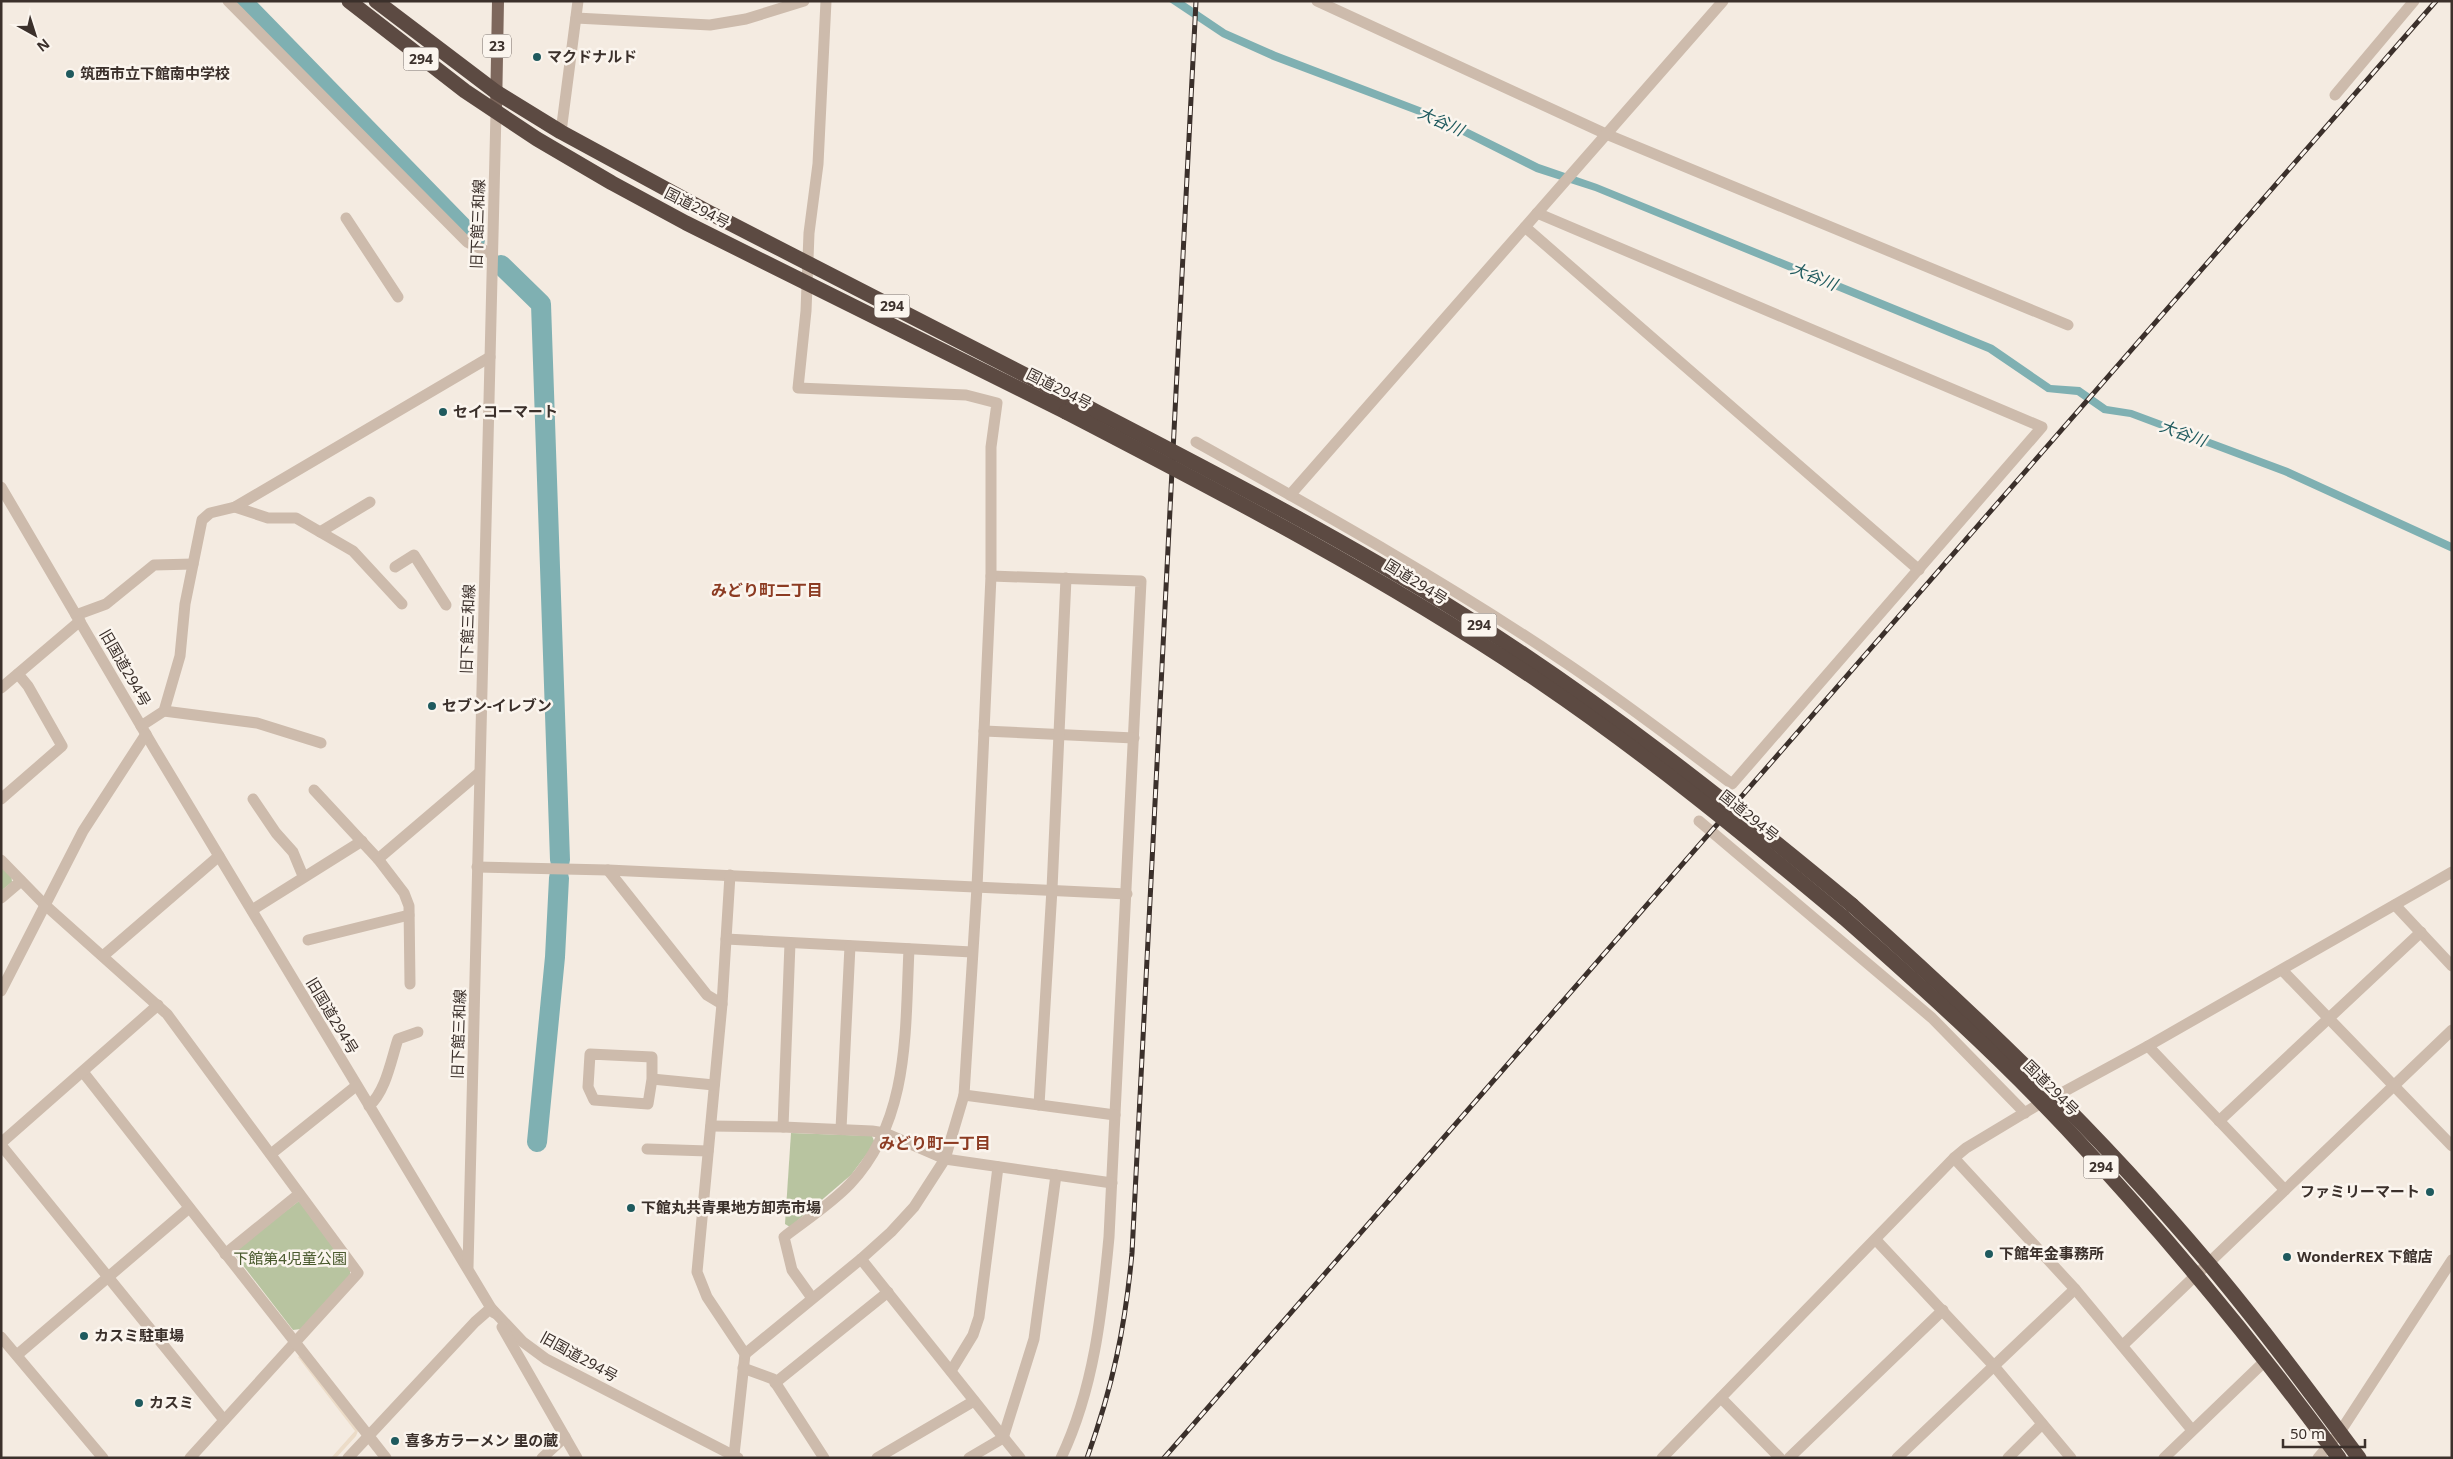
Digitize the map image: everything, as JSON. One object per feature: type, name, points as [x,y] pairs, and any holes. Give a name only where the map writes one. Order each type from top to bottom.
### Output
[{"type":"highway","name":"国道294号","points":[[349,1],[443,75],[496,112],[612,183],[807,283],[1069,406]]},
{"type":"highway","name":"国道294号","points":[[376,1],[496,92],[560,132],[1069,406],[1383,582],[1540,682],[1683,786],[1942,986],[2056,1096],[2118,1161],[2208,1263],[2270,1338],[2359,1458]]},
{"type":"highway","name":"国道294号","points":[[1847,911],[2042,1103],[2132,1200],[2196,1274],[2339,1458]]},
{"type":"main road","name":"23","points":[[496,112],[498,1]]},
{"type":"street","points":[[228,1],[467,242],[492,254]]},
{"type":"street","points":[[560,132],[578,1]]},
{"type":"street","points":[[576,18],[710,25],[746,19],[804,1]]},
{"type":"street","points":[[745,1354],[891,1232],[914,1207],[945,1158],[964,1095],[977,887],[991,576],[991,446],[997,403],[966,395],[798,388],[818,164],[826,1]]},
{"type":"street","points":[[1317,1],[1604,137],[2068,325]]},
{"type":"street","points":[[1290,495],[1722,1]]},
{"type":"street","points":[[2335,95],[2414,1]]},
{"type":"street","name":"旧下館三和線","points":[[468,1267],[479,773],[488,508],[496,112]]},
{"type":"street","points":[[1196,442],[1395,555],[1546,649],[1654,724],[1732,784],[2042,427],[1537,213]]},
{"type":"street","points":[[346,218],[398,297]]},
{"type":"street","points":[[1525,227],[1919,570]]},
{"type":"street","points":[[1,991],[82,831],[143,730],[164,712],[180,656],[185,604],[202,520],[210,513],[235,507],[490,356]]},
{"type":"street","name":"旧国道294号","points":[[1,487],[143,730],[491,1308],[523,1342],[546,1359],[736,1457]]},
{"type":"street","points":[[320,532],[370,502]]},
{"type":"street","points":[[235,507],[268,518],[296,518],[353,551],[402,604]]},
{"type":"street","points":[[395,567],[414,555],[446,605]]},
{"type":"street","points":[[1,688],[78,618],[106,604],[154,565],[192,564]]},
{"type":"street","points":[[991,576],[1141,582],[1127,894],[1105,1283],[1092,1363],[1083,1400],[1061,1458]]},
{"type":"street","points":[[1039,1104],[1052,889],[1066,578]]},
{"type":"street","points":[[1,799],[62,746],[28,686],[18,674]]},
{"type":"street","points":[[164,712],[257,722],[321,744]]},
{"type":"street","points":[[984,730],[1134,738]]},
{"type":"street","points":[[378,859],[479,773]]},
{"type":"street","points":[[314,790],[378,859],[404,893],[409,906],[410,984]]},
{"type":"street","points":[[253,799],[276,833],[292,852],[303,876]]},
{"type":"street","points":[[1699,821],[1932,1018],[2025,1113]]},
{"type":"street","points":[[252,910],[303,876],[362,841]]},
{"type":"street","points":[[103,956],[219,856]]},
{"type":"street","points":[[1,860],[44,904],[167,1014],[358,1273],[190,1458]]},
{"type":"street","points":[[477,867],[730,875],[1127,894]]},
{"type":"street","points":[[608,870],[707,995],[722,1004]]},
{"type":"street","points":[[2056,1096],[2148,1046],[2452,872]]},
{"type":"street","points":[[730,875],[722,1004],[697,1272],[707,1297],[745,1354],[736,1457]]},
{"type":"street","points":[[1,898],[21,881]]},
{"type":"street","points":[[2395,905],[2452,966]]},
{"type":"street","points":[[308,940],[409,915]]},
{"type":"street","points":[[2219,1121],[2421,932]]},
{"type":"street","points":[[726,939],[972,952]]},
{"type":"street","points":[[783,1127],[790,943]]},
{"type":"street","points":[[841,1129],[850,946]]},
{"type":"street","points":[[812,1298],[792,1270],[784,1237],[848,1186],[872,1157],[885,1133],[896,1103],[900,1080],[905,1031],[909,949]]},
{"type":"street","points":[[2282,970],[2452,1146]]},
{"type":"street","points":[[158,1006],[1,1144],[224,1420]]},
{"type":"street","points":[[2123,1345],[2452,1030]]},
{"type":"street","points":[[368,1106],[373,1102],[384,1082],[398,1039],[418,1032]]},
{"type":"street","points":[[2148,1046],[2285,1190]]},
{"type":"street","points":[[590,1054],[652,1057],[652,1079],[648,1104],[594,1100],[588,1087],[590,1054]]},
{"type":"street","points":[[83,1072],[386,1458]]},
{"type":"street","points":[[652,1079],[714,1084]]},
{"type":"street","points":[[271,1154],[356,1086]]},
{"type":"street","points":[[964,1095],[1115,1115]]},
{"type":"street","points":[[1662,1458],[1954,1158],[1966,1148],[2042,1103]]},
{"type":"street","points":[[711,1126],[841,1129],[885,1133],[945,1158],[1112,1183]]},
{"type":"street","points":[[647,1149],[708,1151]]},
{"type":"street","points":[[1954,1158],[2075,1289],[2192,1430]]},
{"type":"street","points":[[951,1371],[973,1335],[979,1317],[998,1167]]},
{"type":"street","points":[[969,1458],[1003,1438],[1034,1339],[1056,1175]]},
{"type":"street","points":[[225,1254],[299,1194]]},
{"type":"street","points":[[16,1355],[189,1208]]},
{"type":"street","points":[[1876,1240],[1994,1366],[2070,1458]]},
{"type":"street","points":[[861,1259],[1020,1458]]},
{"type":"street","points":[[2318,1458],[2340,1432],[2452,1260]]},
{"type":"street","points":[[1897,1458],[2075,1289]]},
{"type":"street","points":[[775,1383],[888,1292]]},
{"type":"street","points":[[348,1458],[475,1322],[491,1308],[577,1458]]},
{"type":"street","points":[[1789,1458],[1943,1310]]},
{"type":"street","points":[[1,1337],[102,1458]]},
{"type":"street","points":[[2171,1455],[2192,1430],[2265,1361]]},
{"type":"street","points":[[743,1368],[772,1379],[824,1458]]},
{"type":"street","points":[[1721,1398],[1780,1458]]},
{"type":"street","points":[[877,1458],[974,1401]]},
{"type":"street","points":[[2008,1458],[2042,1424]]},
{"type":"street","points":[[542,1458],[565,1437]]},
{"type":"green space","points":[[1,863],[11,872],[12,882],[1,891]]},
{"type":"green space","points":[[791,1133],[872,1136],[875,1143],[851,1175],[790,1227],[785,1224]]},
{"type":"green space","name":"下館第4児童公園","points":[[299,1201],[350,1270],[350,1276],[301,1329],[293,1330],[235,1255],[238,1247]]},
{"type":"shaded area","points":[[300,1356],[358,1431],[356,1436],[336,1458],[331,1458],[355,1431],[298,1357]]},
{"type":"water","name":"大谷川","points":[[1168,1],[1183,1],[1226,30],[1276,52],[1438,114],[1539,164],[1597,184],[1993,345],[2051,385],[2080,387],[2107,406],[2132,410],[2288,468],[2452,543],[2452,552],[2284,475],[2130,417],[2103,413],[2077,395],[2047,392],[1988,352],[1595,191],[1536,172],[1435,121],[1273,60],[1222,37]]},
{"type":"waterway","points":[[242,1],[475,240]]},
{"type":"waterway","points":[[501,265],[541,304],[560,860]]},
{"type":"waterway","points":[[537,1142],[555,957],[559,878]]},
{"type":"railway","points":[[1087,1458],[1117,1357],[1126,1307],[1132,1253],[1196,1]]},
{"type":"railway","points":[[1164,1458],[2436,1]]},
{"type":"place","name":"マクドナルド","points":[[537,57]]},
{"type":"place","name":"筑西市立下館南中学校","points":[[70,74]]},
{"type":"place","name":"セイコーマート","points":[[443,412]]},
{"type":"place","name":"セブン-イレブン","points":[[432,706]]},
{"type":"place","name":"ファミリーマート","points":[[2430,1192]]},
{"type":"place","name":"下館丸共青果地方卸売市場","points":[[631,1208]]},
{"type":"place","name":"下館年金事務所","points":[[1989,1254]]},
{"type":"place","name":"WonderREX 下館店","points":[[2287,1257]]},
{"type":"place","name":"カスミ駐車場","points":[[84,1336]]},
{"type":"place","name":"カスミ","points":[[139,1403]]},
{"type":"place","name":"喜多方ラーメン 里の蔵","points":[[395,1441]]},
{"type":"district","name":"みどり町二丁目","points":[[767,590]]},
{"type":"district","name":"みどり町一丁目","points":[[935,1143]]}]
